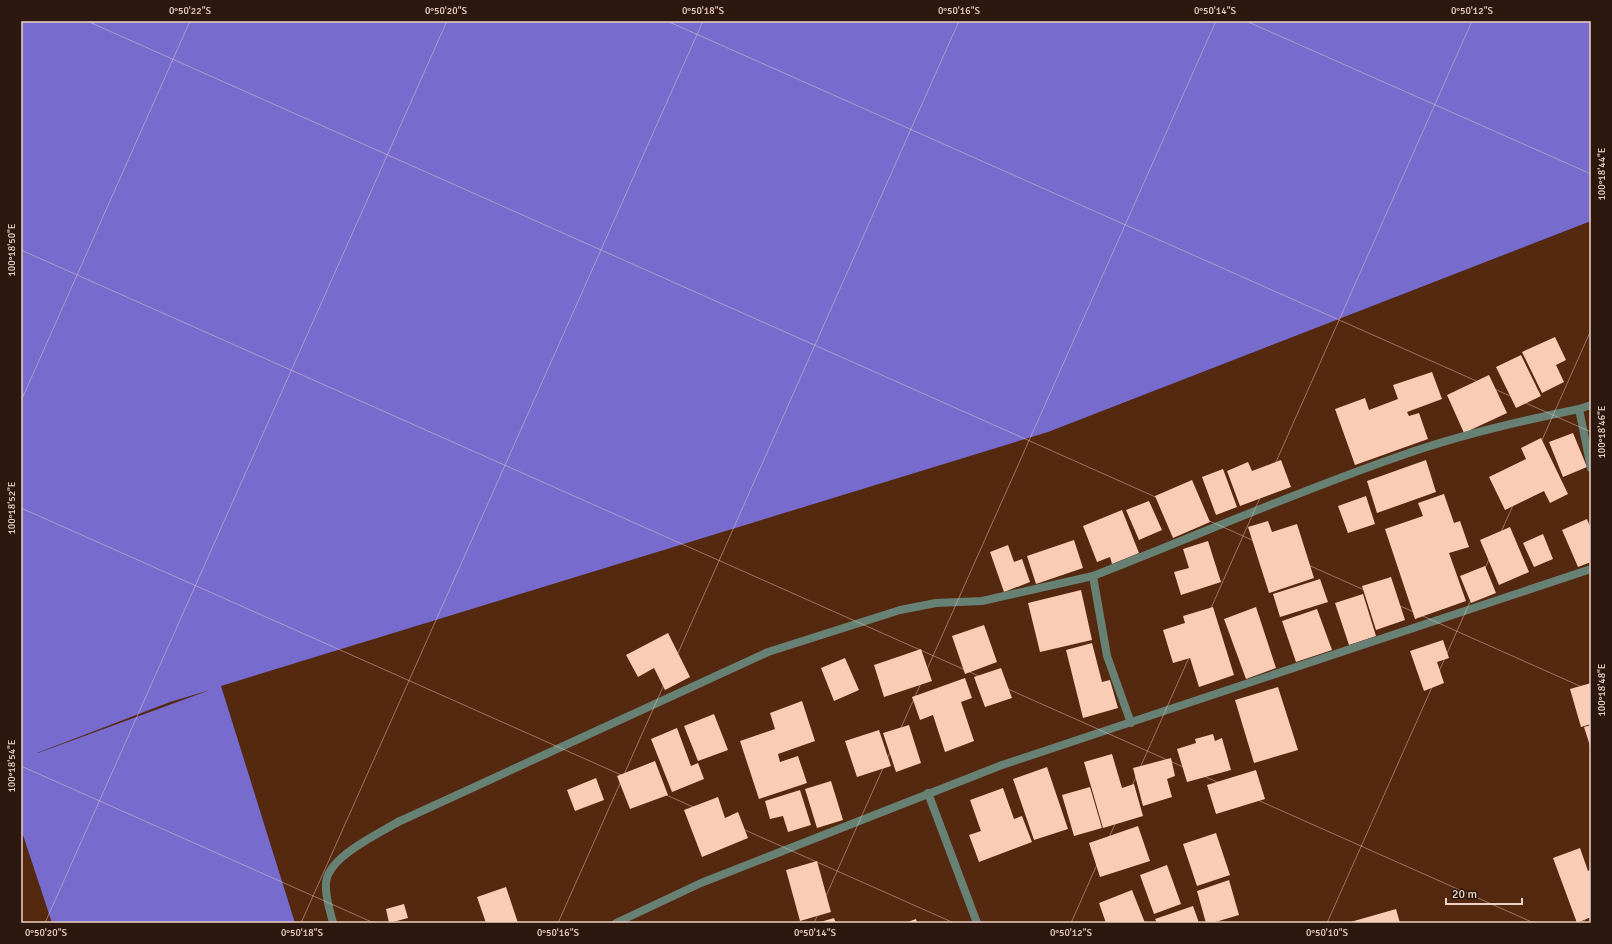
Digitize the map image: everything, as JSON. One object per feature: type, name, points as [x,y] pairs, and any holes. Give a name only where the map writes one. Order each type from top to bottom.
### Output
[{"type":"street","points":[[333,923],[327,902],[325,882],[334,864],[351,849],[398,822],[768,652],[900,610],[936,604],[982,601],[1093,576],[1264,508],[1404,455],[1526,420],[1591,405]]},
{"type":"street","points":[[1579,409],[1591,468]]},
{"type":"street","points":[[616,923],[701,883],[1002,765],[1591,569]]},
{"type":"street","points":[[1093,576],[1107,656],[1131,723]]},
{"type":"street","points":[[928,793],[977,923]]},
{"type":"shaded area","points":[[21,21],[1591,21],[1591,221],[1048,432],[221,686],[295,923],[52,923],[21,829]],"holes":[[[210,690],[38,753],[170,702]]]},
{"type":"building","points":[[1555,337],[1566,360],[1556,365],[1564,382],[1542,393],[1522,352]]},
{"type":"building","points":[[1521,355],[1541,396],[1516,408],[1496,367]]},
{"type":"building","points":[[1432,372],[1442,399],[1407,412],[1409,416],[1419,413],[1428,439],[1355,465],[1335,409],[1365,398],[1369,410],[1398,399],[1393,385]]},
{"type":"building","points":[[1489,375],[1507,413],[1464,433],[1447,395]]},
{"type":"building","points":[[1573,433],[1587,467],[1563,477],[1549,442]]},
{"type":"building","points":[[1541,438],[1568,494],[1550,503],[1544,491],[1505,510],[1489,477],[1526,459],[1521,448]]},
{"type":"building","points":[[1281,460],[1291,487],[1240,506],[1227,471],[1248,462],[1252,471]]},
{"type":"building","points":[[1426,460],[1436,492],[1377,513],[1367,481]]},
{"type":"building","points":[[1223,469],[1237,507],[1216,515],[1202,477]]},
{"type":"building","points":[[1192,480],[1210,522],[1173,538],[1155,496]]},
{"type":"building","points":[[1444,494],[1454,523],[1460,521],[1469,547],[1449,553],[1466,601],[1415,619],[1385,529],[1423,516],[1418,503]]},
{"type":"building","points":[[1366,496],[1375,524],[1348,533],[1338,506]]},
{"type":"building","points":[[1149,501],[1162,530],[1139,540],[1126,510]]},
{"type":"building","points":[[1122,510],[1139,553],[1112,564],[1110,557],[1097,562],[1083,526]]},
{"type":"building","points":[[1587,519],[1591,529],[1591,562],[1578,567],[1562,530]]},
{"type":"building","points":[[1268,521],[1272,532],[1297,524],[1314,578],[1269,593],[1248,527]]},
{"type":"building","points":[[1510,527],[1529,572],[1499,585],[1480,540]]},
{"type":"building","points":[[1543,534],[1553,559],[1534,567],[1523,543]]},
{"type":"building","points":[[1074,540],[1083,568],[1036,584],[1027,556]]},
{"type":"building","points":[[1208,541],[1221,582],[1181,595],[1174,572],[1189,568],[1183,549]]},
{"type":"building","points":[[1008,545],[1014,562],[1022,559],[1030,582],[1004,592],[990,552]]},
{"type":"building","points":[[1485,566],[1496,593],[1471,603],[1460,576]]},
{"type":"building","points":[[1391,577],[1405,620],[1376,630],[1362,586]]},
{"type":"building","points":[[1320,579],[1328,602],[1280,617],[1273,594]]},
{"type":"building","points":[[1081,590],[1092,640],[1040,652],[1028,603]]},
{"type":"building","points":[[1363,594],[1376,636],[1349,645],[1335,603]]},
{"type":"building","points":[[1213,607],[1234,675],[1199,687],[1190,658],[1173,663],[1163,630],[1185,623],[1183,616]]},
{"type":"building","points":[[1256,607],[1276,668],[1246,679],[1224,619]]},
{"type":"building","points":[[1317,609],[1332,650],[1296,662],[1282,621]]},
{"type":"building","points":[[984,625],[997,662],[965,674],[952,636]]},
{"type":"building","points":[[668,633],[690,677],[665,690],[654,668],[638,677],[626,655]]},
{"type":"building","points":[[1443,640],[1449,658],[1437,662],[1444,683],[1424,691],[1410,651]]},
{"type":"building","points":[[1092,643],[1102,682],[1110,680],[1118,708],[1083,718],[1066,650]]},
{"type":"building","points":[[921,649],[932,681],[884,697],[874,665]]},
{"type":"building","points":[[845,658],[859,690],[834,701],[821,668]]},
{"type":"building","points":[[1001,668],[1012,698],[985,707],[974,677]]},
{"type":"building","points":[[965,678],[972,698],[961,702],[974,741],[945,752],[933,715],[920,720],[912,697]]},
{"type":"building","points":[[1591,683],[1591,724],[1581,727],[1570,689]]},
{"type":"building","points":[[1278,687],[1298,750],[1254,763],[1235,700]]},
{"type":"building","points":[[802,701],[815,741],[778,754],[780,762],[798,756],[807,783],[759,799],[740,741],[775,729],[770,713]]},
{"type":"building","points":[[714,714],[728,750],[698,761],[684,726]]},
{"type":"building","points":[[909,725],[921,763],[896,772],[883,733]]},
{"type":"building","points":[[1591,725],[1591,749],[1584,727]]},
{"type":"building","points":[[677,728],[691,766],[698,763],[704,779],[672,792],[651,739]]},
{"type":"building","points":[[879,730],[891,766],[857,777],[845,741]]},
{"type":"building","points":[[1213,734],[1215,741],[1222,738],[1231,770],[1187,782],[1177,749],[1196,743],[1195,739]]},
{"type":"building","points":[[1112,754],[1122,788],[1134,784],[1143,816],[1103,828],[1084,762]]},
{"type":"building","points":[[1171,758],[1175,776],[1167,779],[1172,797],[1143,806],[1133,768]]},
{"type":"building","points":[[655,761],[668,795],[630,809],[617,776]]},
{"type":"building","points":[[1047,767],[1068,829],[1034,840],[1013,779]]},
{"type":"building","points":[[1256,770],[1265,799],[1216,814],[1207,785]]},
{"type":"building","points":[[596,778],[604,800],[575,811],[567,790]]},
{"type":"building","points":[[831,781],[843,820],[817,828],[805,789]]},
{"type":"building","points":[[1090,787],[1102,828],[1074,836],[1062,795]]},
{"type":"building","points":[[1003,788],[1014,819],[1022,816],[1032,842],[979,862],[969,835],[981,831],[970,800]]},
{"type":"building","points":[[800,790],[811,825],[788,832],[783,816],[770,819],[765,801]]},
{"type":"building","points":[[718,797],[725,818],[738,812],[748,838],[702,857],[684,810]]},
{"type":"building","points":[[1138,826],[1150,861],[1100,877],[1089,843]]},
{"type":"building","points":[[1216,833],[1230,875],[1197,886],[1183,844]]},
{"type":"building","points":[[1580,848],[1588,871],[1591,869],[1591,917],[1577,923],[1553,858]]},
{"type":"building","points":[[817,861],[831,912],[800,921],[786,870]]},
{"type":"building","points":[[1167,865],[1181,904],[1154,914],[1140,875]]},
{"type":"building","points":[[1229,880],[1239,915],[1212,923],[1206,923],[1197,891]]},
{"type":"building","points":[[506,887],[518,923],[486,923],[477,897]]},
{"type":"building","points":[[1132,890],[1145,923],[1106,923],[1099,903]]},
{"type":"building","points":[[404,904],[408,918],[389,923],[386,909]]},
{"type":"building","points":[[1193,906],[1199,923],[1157,923],[1155,919]]},
{"type":"building","points":[[1396,909],[1400,923],[1347,923]]},
{"type":"building","points":[[834,918],[836,923],[817,923]]},
{"type":"building","points":[[916,919],[917,923],[905,923]]}]
